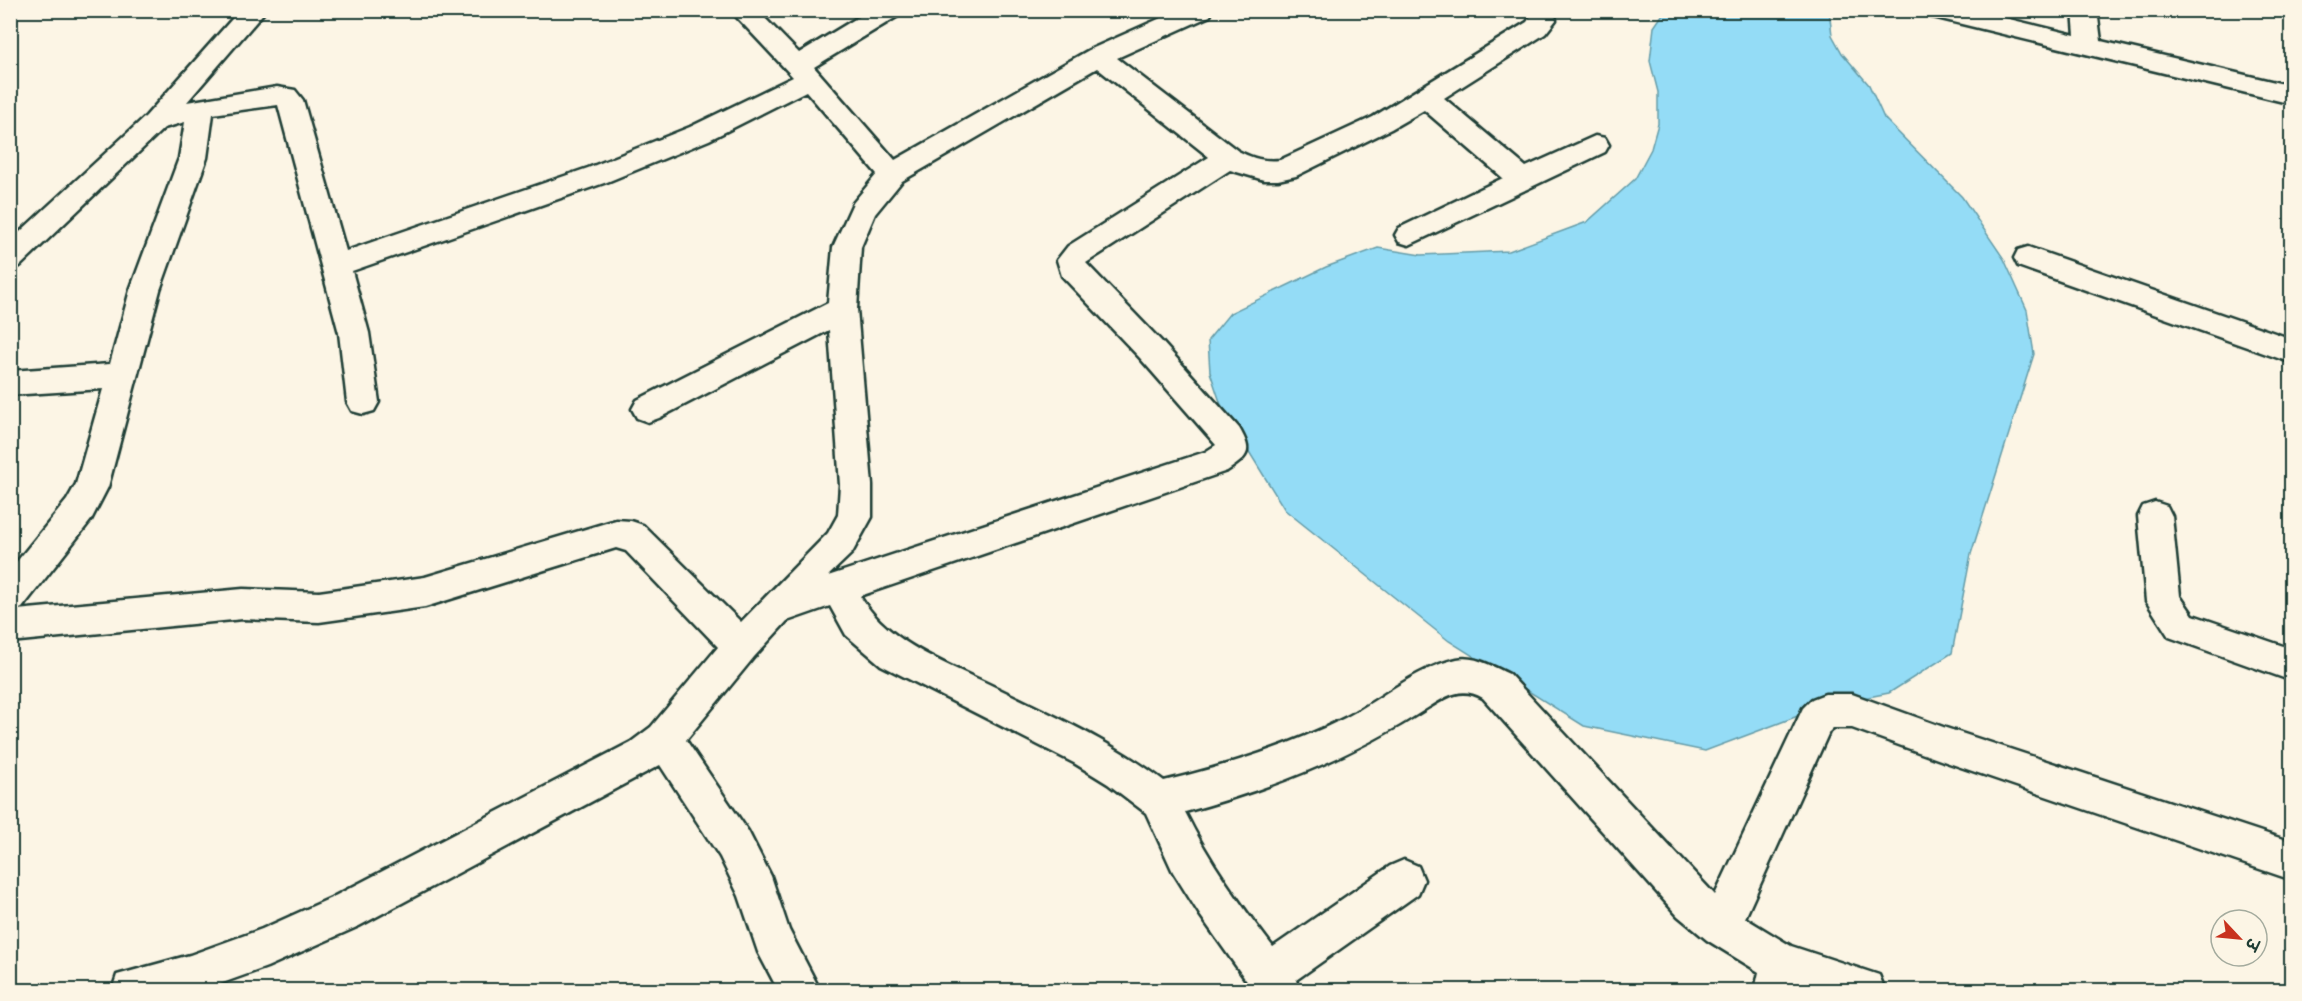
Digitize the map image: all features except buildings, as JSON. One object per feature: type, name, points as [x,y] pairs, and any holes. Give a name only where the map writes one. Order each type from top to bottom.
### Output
[{"type":"street","points":[[10,258],[154,122],[254,10]]},
{"type":"street","points":[[742,10],[803,72],[892,174]]},
{"type":"street","points":[[336,265],[511,206],[684,140],[803,72],[889,10]]},
{"type":"street","points":[[132,990],[201,971],[267,947],[345,912],[644,754],[663,739],[741,646],[840,543],[855,517],[856,485],[842,309],[847,247],[863,210],[892,174],[1098,56],[1201,10]]},
{"type":"street","points":[[1098,56],[1228,158],[1251,169],[1271,172],[1286,169],[1382,123],[1426,97],[1536,28],[1543,21],[1544,14],[1540,10]]},
{"type":"street","points":[[2085,10],[2089,46]]},
{"type":"street","points":[[1947,12],[2292,95]]},
{"type":"street","points":[[154,122],[201,107],[277,96],[286,96],[290,100],[354,333],[363,402]]},
{"type":"street","points":[[1426,97],[1523,180]]},
{"type":"street","points":[[10,597],[79,510],[92,487],[145,290],[193,158],[201,107]]},
{"type":"street","points":[[1409,235],[1595,145]]},
{"type":"street","points":[[774,610],[1216,462],[1232,451],[1232,444],[1228,437],[1151,350],[1072,267],[1071,260],[1078,253],[1228,158]]},
{"type":"street","points":[[2028,258],[2292,351]]},
{"type":"street","points":[[648,409],[842,309]]},
{"type":"street","points":[[10,383],[121,375]]},
{"type":"street","points":[[2155,516],[2163,601],[2181,626],[2292,665]]},
{"type":"street","points":[[10,626],[243,604],[319,607],[425,592],[616,534],[631,535],[638,541],[741,646]]},
{"type":"street","points":[[838,588],[858,624],[894,654],[1087,750],[1159,800],[1187,858],[1273,983],[1404,880]]},
{"type":"street","points":[[1159,800],[1212,788],[1294,759],[1377,720],[1440,682],[1459,675],[1477,676],[1496,686],[1692,902],[1778,976],[1864,990]]},
{"type":"street","points":[[1721,926],[1816,720],[1826,711],[1852,711],[1946,746],[2292,861]]},
{"type":"street","points":[[663,739],[734,844],[757,890],[772,938],[800,990]]},
{"type":"water","points":[[1829,10],[1832,35],[1842,53],[1869,85],[1884,118],[1962,197],[2004,259],[2027,310],[2034,354],[1971,554],[1952,653],[1889,693],[1827,705],[1705,751],[1584,726],[1449,641],[1285,510],[1222,408],[1210,372],[1208,340],[1230,313],[1326,267],[1378,248],[1421,255],[1509,251],[1587,222],[1635,179],[1651,149],[1658,124],[1658,92],[1650,61],[1654,27],[1665,11]]}]
